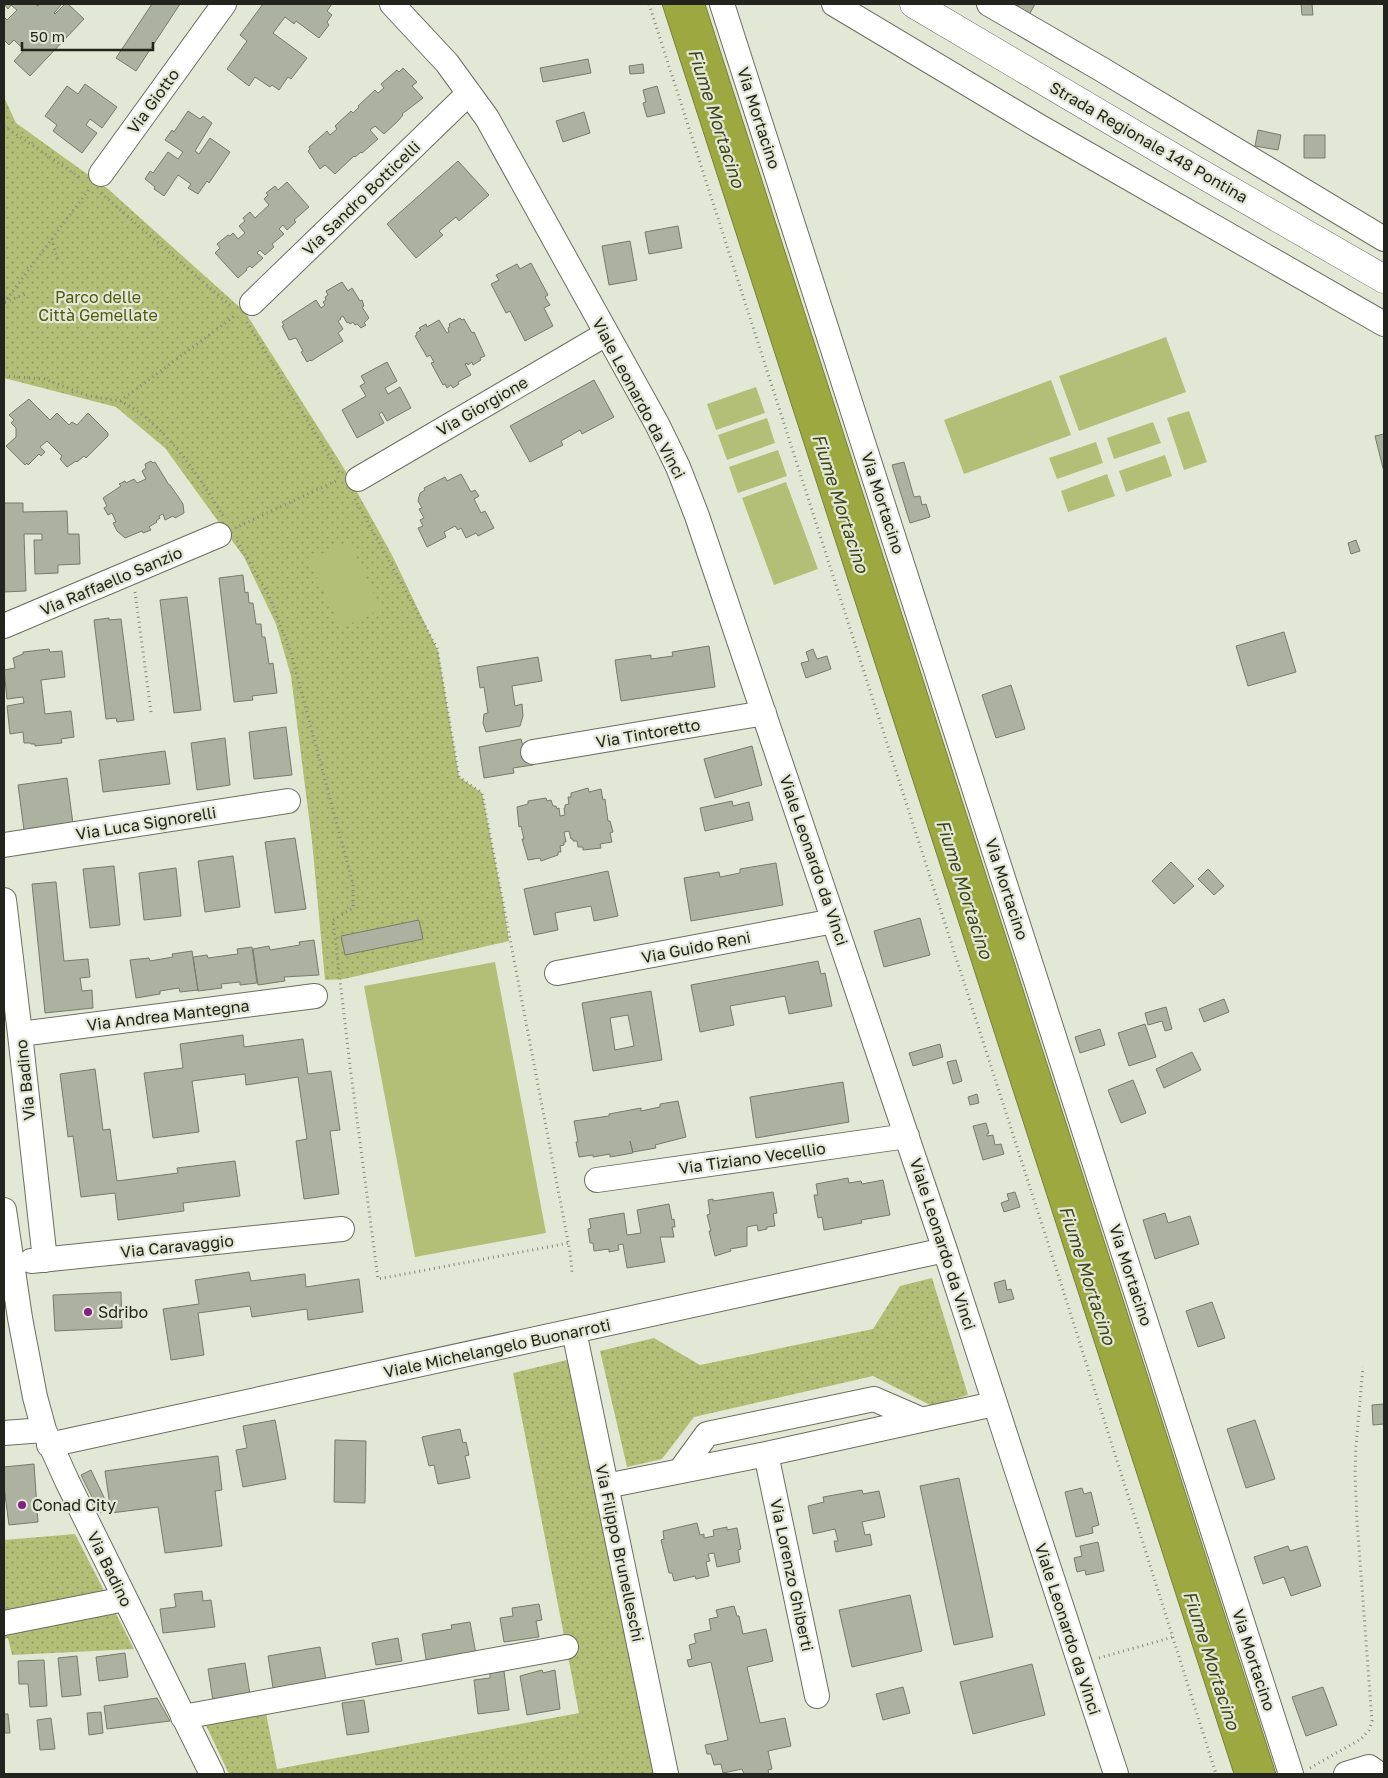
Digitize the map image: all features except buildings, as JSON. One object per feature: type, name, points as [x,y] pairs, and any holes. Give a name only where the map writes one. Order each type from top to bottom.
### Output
[{"type":"main road","name":"Strada Regionale 148 Pontina","points":[[914,4],[1384,279]]},
{"type":"street","name":"Via Giotto","points":[[96,180],[224,4]]},
{"type":"street","name":"Viale Leonardo da Vinci","points":[[392,4],[447,63],[494,130],[657,424],[678,467],[698,516],[907,1136],[1116,1774]]},
{"type":"street","name":"Via Mortacino","points":[[722,4],[1299,1772]]},
{"type":"street","points":[[834,4],[1032,122],[1384,324]]},
{"type":"street","points":[[989,4],[1101,68],[1384,240]]},
{"type":"street","name":"Via Sandro Botticelli","points":[[246,308],[469,93]]},
{"type":"street","name":"Via Giorgione","points":[[355,487],[606,334]]},
{"type":"street","name":"Via Raffaello Sanzio","points":[[4,626],[225,533]]},
{"type":"street","name":"Via Tintoretto","points":[[532,752],[764,713]]},
{"type":"street","name":"Via Luca Signorelli","points":[[4,845],[288,801]]},
{"type":"street","name":"Via Badino","points":[[4,900],[45,1260]]},
{"type":"street","name":"Via Guido Reni","points":[[557,973],[834,921]]},
{"type":"street","name":"Via Andrea Mantegna","points":[[20,1034],[315,996]]},
{"type":"street","name":"Via Tiziano Vecellio","points":[[597,1180],[907,1136]]},
{"type":"street","name":"Via Badino","points":[[4,1210],[12,1263],[12,1318],[47,1437],[212,1774]]},
{"type":"street","name":"Via Caravaggio","points":[[12,1263],[342,1229]]},
{"type":"street","name":"Viale Michelangelo Buonarroti","points":[[4,1433],[47,1437],[574,1331],[945,1250]]},
{"type":"street","name":"Via Filippo Brunelleschi","points":[[574,1331],[666,1774]]},
{"type":"street","points":[[680,1470],[707,1434],[716,1432],[874,1399],[920,1419]]},
{"type":"street","points":[[606,1486],[766,1454],[994,1404]]},
{"type":"street","name":"Via Lorenzo Ghiberti","points":[[766,1454],[818,1696]]},
{"type":"street","points":[[4,1623],[125,1599]]},
{"type":"street","points":[[183,1717],[566,1647]]},
{"type":"street","points":[[1346,1774],[1378,1768]]},
{"type":"path","points":[[649,4],[1061,1283],[1216,1774]]},
{"type":"path","points":[[4,126],[96,180],[246,308]]},
{"type":"path","points":[[4,302],[96,180]]},
{"type":"path","points":[[52,239],[58,262]]},
{"type":"path","points":[[4,302],[25,294]]},
{"type":"path","points":[[120,401],[246,308]]},
{"type":"path","points":[[225,533],[343,478],[243,317],[246,308]]},
{"type":"path","points":[[4,376],[44,379],[89,396],[120,401],[132,407],[174,445],[218,508],[225,533],[269,596],[291,653],[353,884],[353,908],[333,920],[378,1279],[569,1243]]},
{"type":"path","points":[[355,487],[437,648],[459,777],[482,793],[569,1243],[572,1272]]},
{"type":"path","points":[[133,572],[151,712]]},
{"type":"path","points":[[1299,1772],[1361,1738],[1369,1730],[1372,1721],[1355,1482],[1356,1446],[1364,1367]]},
{"type":"path","points":[[1080,1664],[1173,1638]]},
{"type":"green space","name":"Parco delle Città Gemellate","points":[[4,97],[16,123],[108,189],[245,312],[342,465],[392,555],[438,651],[459,777],[482,793],[509,941],[344,979],[325,980],[312,841],[291,676],[276,624],[244,557],[165,448],[116,407],[4,378]]},
{"type":"green space","points":[[1166,337],[1186,392],[1079,431],[1059,376]]},
{"type":"green space","points":[[1051,380],[1071,435],[964,474],[944,420]]},
{"type":"green space","points":[[756,387],[765,413],[716,430],[707,404]]},
{"type":"green space","points":[[1189,411],[1207,462],[1184,470],[1167,418]]},
{"type":"green space","points":[[767,418],[775,443],[727,460],[718,435]]},
{"type":"green space","points":[[1153,422],[1161,443],[1114,459],[1107,438]]},
{"type":"green space","points":[[1096,442],[1103,463],[1057,479],[1049,458]]},
{"type":"green space","points":[[778,450],[787,476],[738,493],[729,467]]},
{"type":"green space","points":[[1165,455],[1172,476],[1126,492],[1119,471]]},
{"type":"green space","points":[[1107,474],[1115,496],[1068,512],[1061,491]]},
{"type":"green space","points":[[786,482],[818,569],[774,585],[742,498]]},
{"type":"green space","points":[[349,541],[381,609],[341,628],[309,560]]},
{"type":"green space","points":[[495,962],[546,1233],[415,1257],[364,986]]},
{"type":"green space","points":[[932,1278],[968,1395],[932,1406],[873,1376],[694,1417],[662,1459],[627,1467],[600,1351],[654,1338],[700,1365],[873,1329],[900,1286]]},
{"type":"green space","points":[[567,1360],[656,1774],[229,1774],[204,1721],[265,1708],[277,1769],[579,1713],[513,1373]]},
{"type":"green space","points":[[75,1534],[134,1649],[12,1655],[8,1638],[4,1639],[4,1540]]},
{"type":"water","name":"Fiume Mortacino","points":[[662,4],[705,4],[1276,1774],[1234,1774]]},
{"type":"place","name":"Sdribo","points":[[88,1312]]},
{"type":"place","name":"Conad City","points":[[22,1505]]}]
